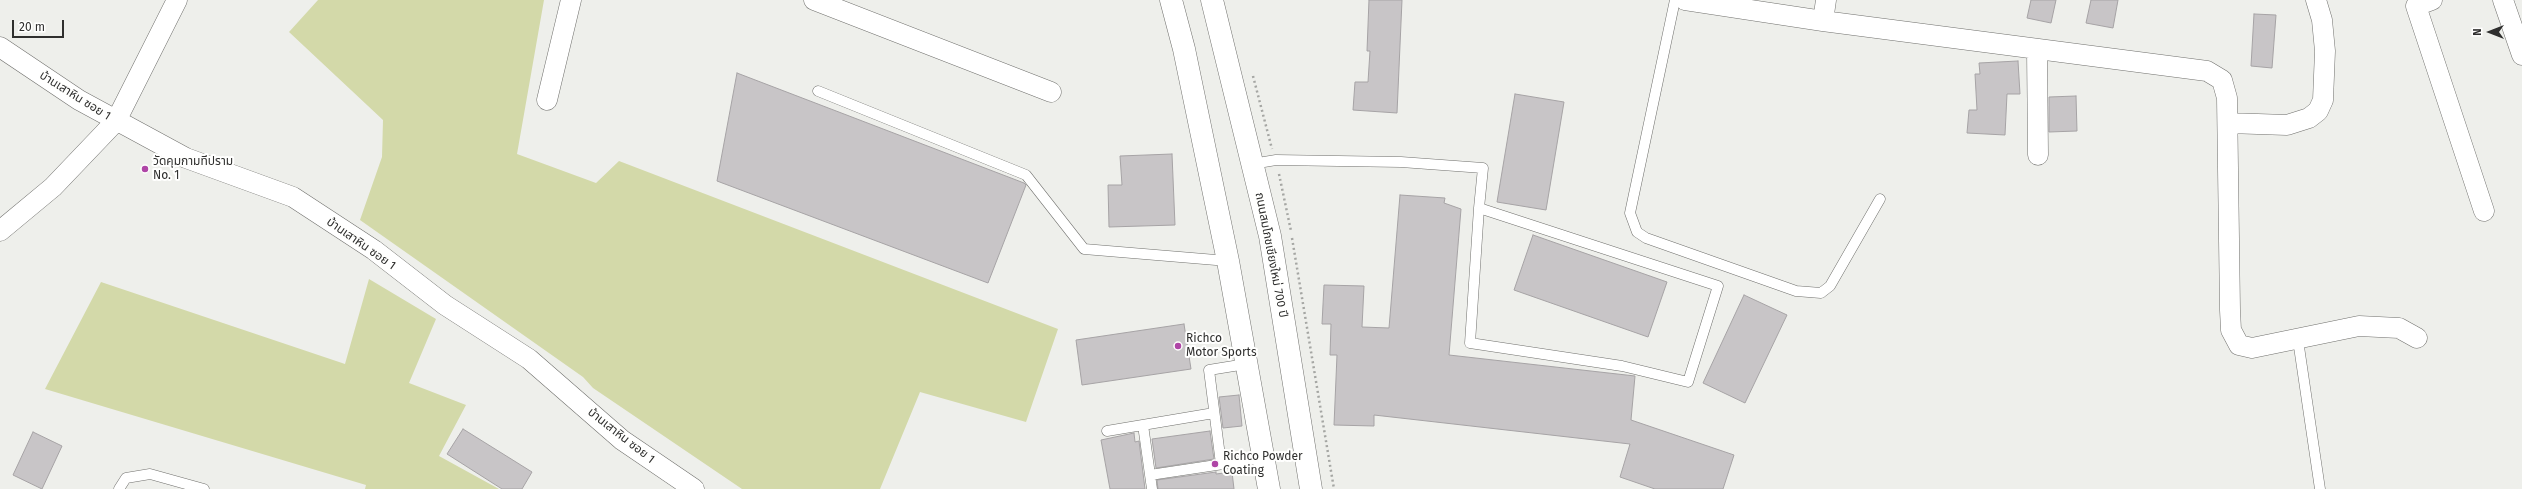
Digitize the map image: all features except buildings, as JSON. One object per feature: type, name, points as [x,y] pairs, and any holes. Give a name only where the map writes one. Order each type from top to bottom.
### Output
[{"type":"main road","points":[[1171,0],[1184,49],[1228,261],[1269,489]]},
{"type":"main road","name":"ถนนสมโภชเชียงใหม่ 700 ปี","points":[[1212,0],[1270,236],[1311,489]]},
{"type":"street","points":[[0,231],[53,187],[116,121],[177,0]]},
{"type":"street","points":[[547,100],[571,0]]},
{"type":"street","points":[[814,0],[1051,92]]},
{"type":"street","points":[[1685,0],[1823,21],[2207,71],[2222,80],[2227,98],[2232,330],[2239,345],[2252,348],[2298,340],[2359,326],[2399,328],[2417,338]]},
{"type":"street","points":[[1823,21],[1826,0]]},
{"type":"street","points":[[2228,123],[2287,125],[2309,118],[2318,111],[2323,100],[2326,51],[2322,20],[2316,0]]},
{"type":"street","points":[[2432,0],[2416,6],[2484,211]]},
{"type":"street","points":[[2503,0],[2522,56]]},
{"type":"street","name":"บ้านเสาหิน ซอย 1","points":[[0,46],[79,100],[186,158],[293,198],[374,250],[445,305],[529,359],[622,440],[694,489]]},
{"type":"street","points":[[2036,49],[2038,155]]},
{"type":"lane","points":[[1675,0],[1630,213],[1637,232],[1646,238],[1796,291],[1822,293],[1830,286],[1880,199]]},
{"type":"lane","points":[[818,91],[1026,175],[1084,249],[1228,261]]},
{"type":"lane","points":[[1252,164],[1284,160],[1401,162],[1483,168],[1479,208],[1470,343],[1622,366],[1688,382],[1718,286],[1479,208]]},
{"type":"lane","points":[[2298,340],[2320,489]]},
{"type":"lane","points":[[1221,464],[1209,370],[1246,364]]},
{"type":"lane","points":[[1106,431],[1214,413]]},
{"type":"lane","points":[[1143,425],[1152,489]]},
{"type":"lane","points":[[1150,475],[1263,458]]},
{"type":"lane","points":[[119,489],[126,478],[150,474],[204,489]]},
{"type":"green space","points":[[318,0],[544,0],[517,154],[596,183],[619,161],[1058,329],[1026,422],[920,392],[880,489],[742,489],[593,388],[583,377],[360,220],[382,157],[383,120],[289,32]]},
{"type":"green space","points":[[369,279],[436,319],[409,383],[466,405],[439,456],[499,489],[365,489],[366,485],[45,389],[101,282],[345,364]]},
{"type":"place","name":"วัดคุมกามทีปราม No. 1","points":[[145,169]]},
{"type":"place","name":"Richco Motor Sports","points":[[1178,346]]},
{"type":"place","name":"Richco Powder Coating","points":[[1215,464]]}]
